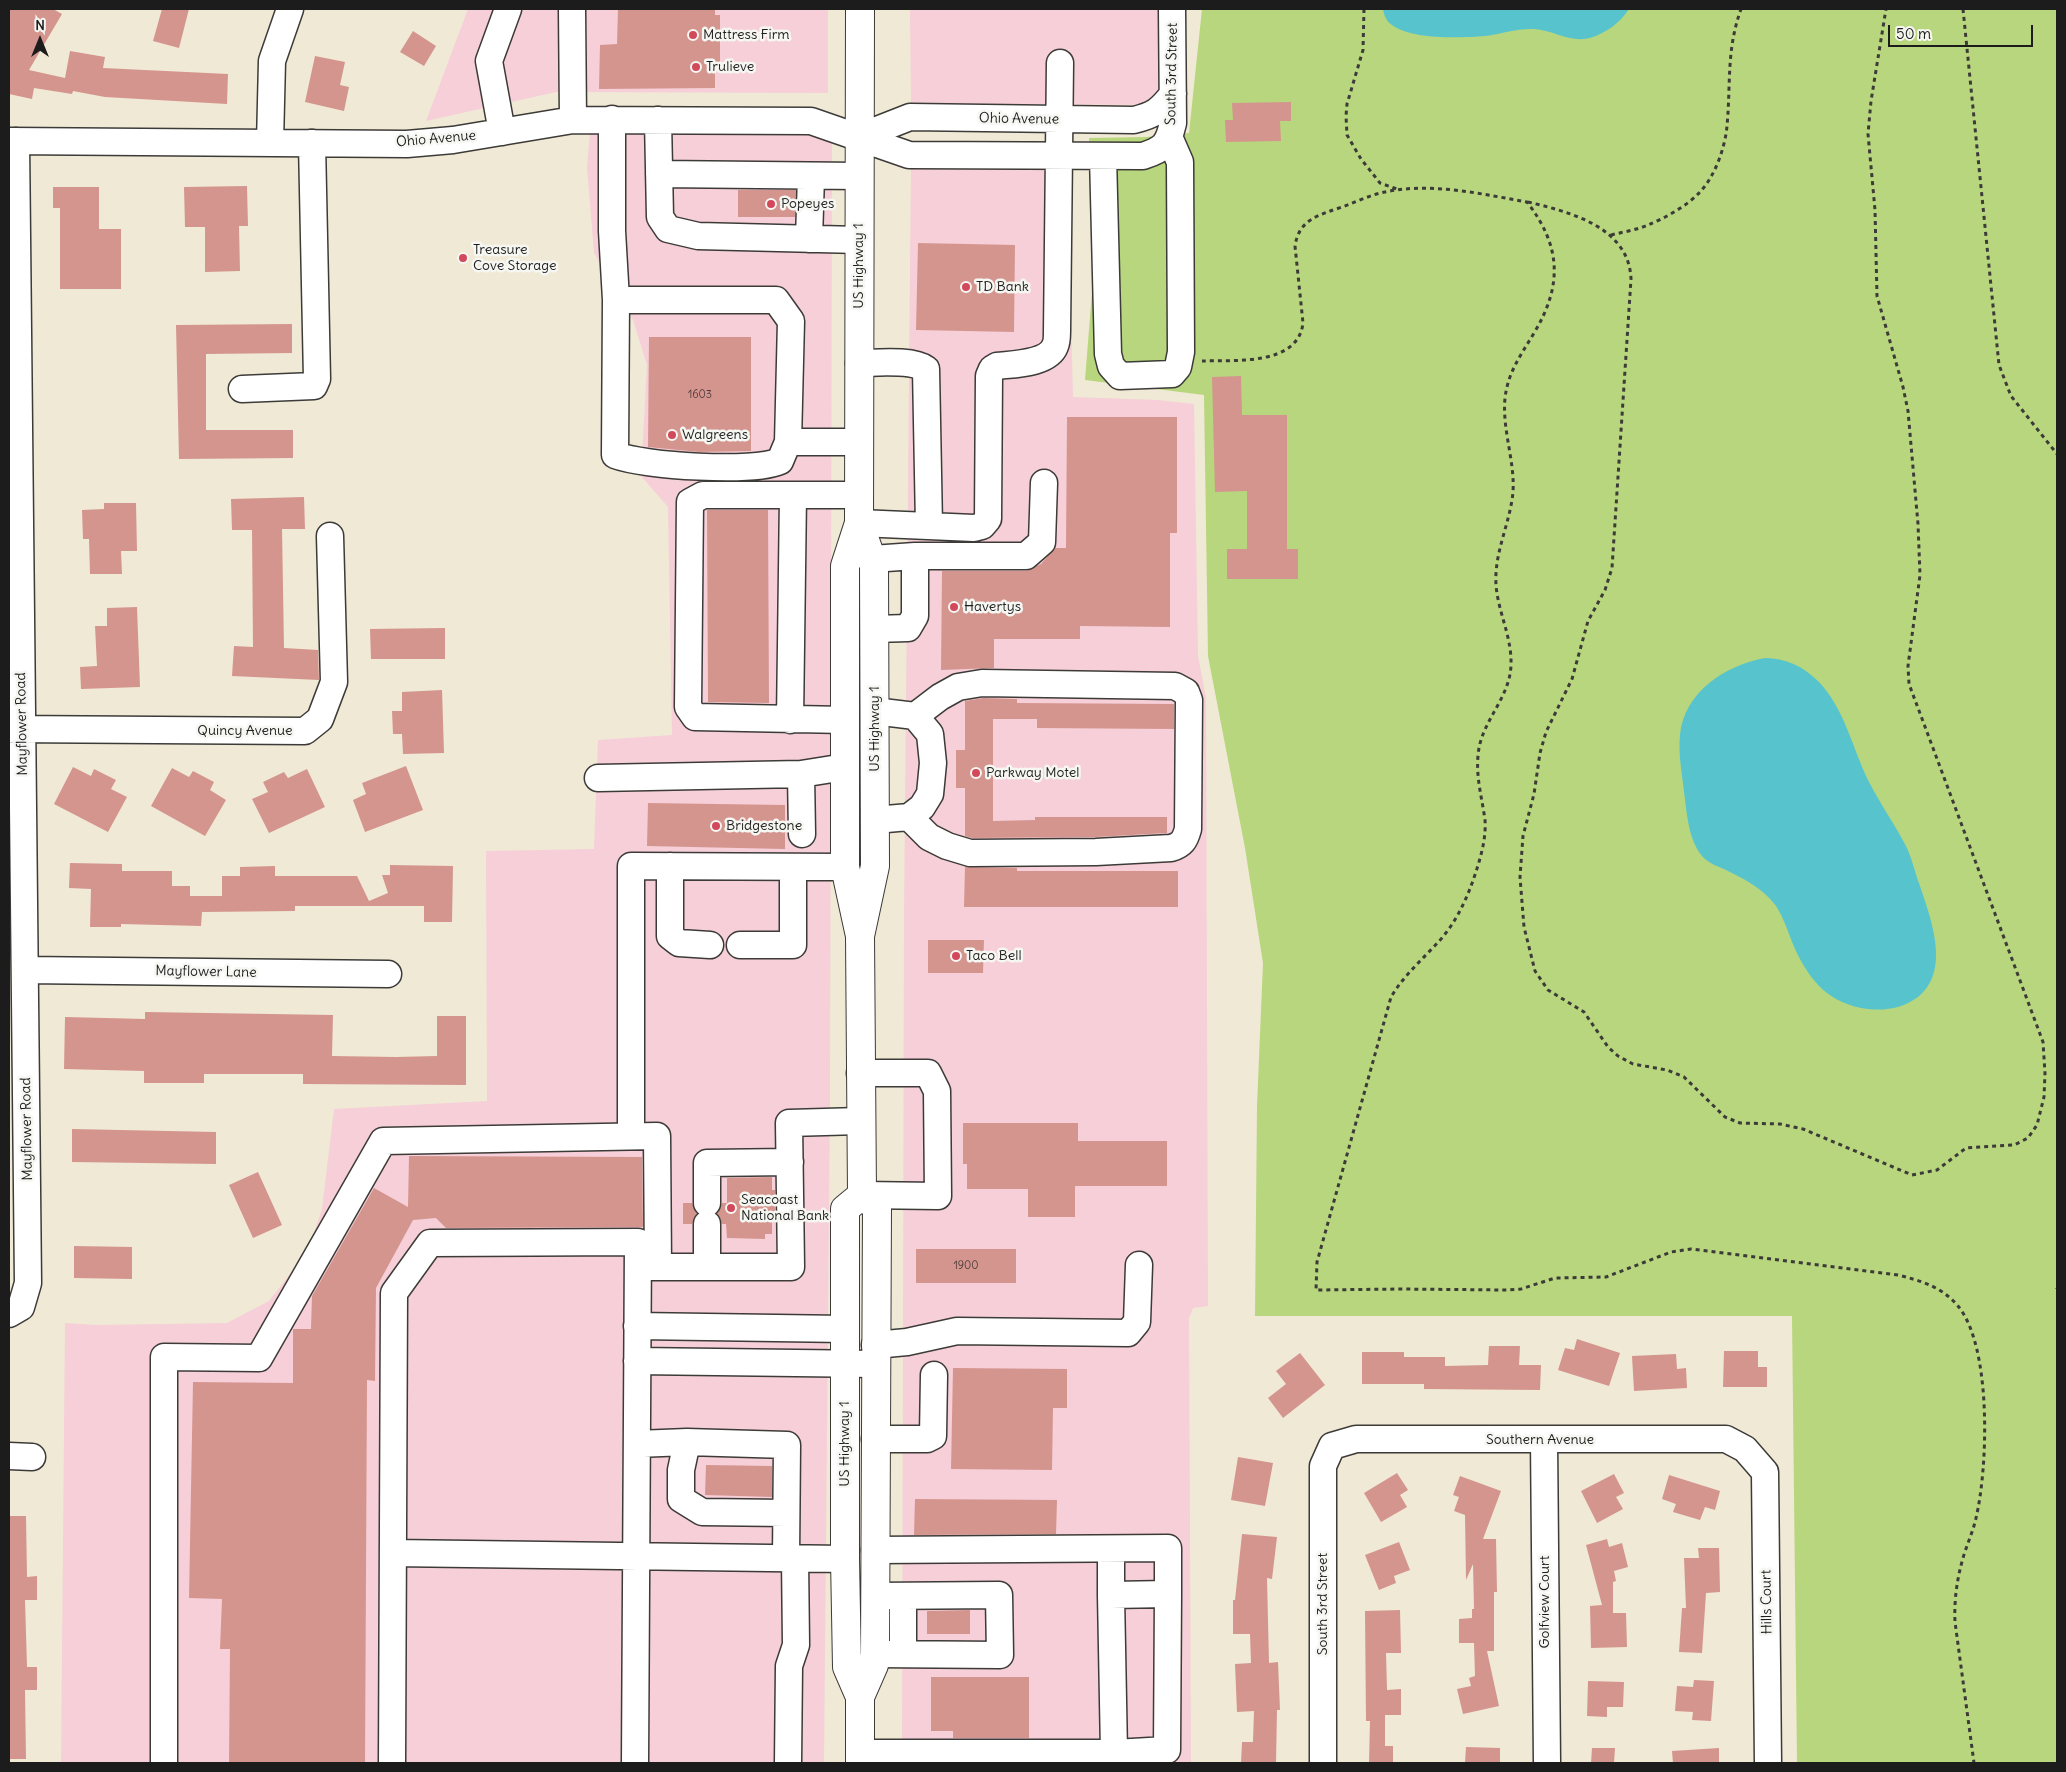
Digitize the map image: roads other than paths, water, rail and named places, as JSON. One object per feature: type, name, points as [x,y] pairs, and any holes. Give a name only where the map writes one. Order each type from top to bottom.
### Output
[{"type":"main road","name":"US Highway 1","points":[[860,9],[859,523],[845,566],[845,868],[860,936]]},
{"type":"main road","name":"US Highway 1","points":[[859,523],[874,566],[875,866],[860,936],[862,1196]]},
{"type":"main road","name":"US Highway 1","points":[[860,1758],[860,1697],[847,1667],[845,1559],[845,1209],[862,1196]]},
{"type":"main road","name":"US Highway 1","points":[[860,1697],[874,1665],[875,1654],[877,1207],[862,1196]]},
{"type":"street","points":[[270,142],[272,62],[290,9]]},
{"type":"street","points":[[502,132],[489,61],[508,9]]},
{"type":"street","points":[[572,9],[572,120]]},
{"type":"street","name":"South 3rd Street","points":[[1170,139],[1173,123],[1172,9]]},
{"type":"street","points":[[859,523],[974,528],[982,526],[988,520],[989,376],[992,369],[997,366],[1034,362],[1051,352],[1056,346],[1060,63]]},
{"type":"street","name":"Ohio Avenue","points":[[859,137],[910,117],[1134,120],[1151,116],[1163,108],[1173,94]]},
{"type":"street","points":[[612,119],[612,231],[616,300],[615,456],[629,461],[707,466],[753,467],[771,465],[780,461],[788,442],[791,321],[776,300],[616,300]]},
{"type":"street","name":"Ohio Avenue","points":[[12,141],[407,144],[453,140],[572,120],[612,119],[811,121],[909,155],[1143,156],[1160,150],[1170,139]]},
{"type":"street","points":[[658,120],[660,217],[668,230],[698,236],[859,240]]},
{"type":"street","points":[[1103,156],[1108,354],[1111,366],[1120,376],[1172,374],[1178,367],[1181,352],[1180,162],[1170,139]]},
{"type":"street","name":"Mayflower Road","points":[[12,141],[16,729],[25,970],[28,1283],[15,1310]]},
{"type":"street","points":[[242,390],[314,386],[317,378],[312,143]]},
{"type":"street","points":[[659,174],[859,176]]},
{"type":"street","points":[[809,239],[811,176]]},
{"type":"street","points":[[859,363],[921,365],[926,369],[929,526]]},
{"type":"street","points":[[788,442],[859,442]]},
{"type":"street","points":[[872,559],[916,556],[1026,556],[1042,542],[1044,483]]},
{"type":"street","points":[[845,720],[695,718],[688,707],[690,502],[703,495],[859,495]]},
{"type":"street","points":[[790,720],[793,495]]},
{"type":"street","name":"Quincy Avenue","points":[[16,729],[305,731],[320,719],[334,682],[330,536]]},
{"type":"street","points":[[874,629],[908,628],[915,616],[916,556]]},
{"type":"street","points":[[909,817],[929,837],[947,846],[970,853],[1096,852],[1170,848],[1180,846],[1186,839],[1188,828],[1189,700],[1186,692],[1175,686],[982,683],[958,687],[940,696],[915,716]]},
{"type":"street","points":[[874,711],[915,716],[930,734],[933,762],[930,794],[922,807],[909,817],[875,820]]},
{"type":"street","points":[[598,778],[802,774],[845,767]]},
{"type":"street","points":[[802,774],[802,834]]},
{"type":"street","points":[[631,1136],[631,866],[845,868]]},
{"type":"street","points":[[670,866],[670,936],[678,943],[710,945]]},
{"type":"street","points":[[740,945],[793,945],[793,867]]},
{"type":"street","name":"Mayflower Lane","points":[[25,970],[388,974]]},
{"type":"street","points":[[860,1072],[928,1073],[937,1091],[938,1196],[862,1196]]},
{"type":"street","points":[[648,1267],[791,1267],[789,1123],[860,1121]]},
{"type":"street","points":[[164,1763],[164,1357],[259,1358],[383,1141],[657,1136],[648,1267],[638,1326],[635,1763]]},
{"type":"street","points":[[707,1267],[707,1163],[790,1162]]},
{"type":"street","points":[[392,1763],[394,1293],[430,1243],[638,1242],[648,1267]]},
{"type":"street","points":[[637,1361],[845,1364],[907,1342],[957,1331],[1128,1333],[1137,1322],[1139,1265]]},
{"type":"street","points":[[638,1326],[845,1329]]},
{"type":"street","points":[[875,1439],[927,1439],[933,1436],[934,1375]]},
{"type":"street","name":"Southern Avenue","points":[[1332,1446],[1356,1440],[1726,1439],[1745,1449]]},
{"type":"street","name":"Golfview Court","points":[[1544,1440],[1547,1763]]},
{"type":"street","points":[[637,1444],[687,1442],[786,1445],[786,1513],[791,1558],[796,1646],[788,1666],[788,1763]]},
{"type":"street","points":[[687,1442],[681,1470],[681,1499],[702,1512],[786,1513]]},
{"type":"street","name":"South 3rd Street","points":[[1323,1763],[1323,1466],[1332,1446]]},
{"type":"street","name":"Hills Court","points":[[1745,1449],[1765,1472],[1768,1763]]},
{"type":"street","points":[[860,1758],[1114,1753],[1167,1750],[1168,1548],[875,1550]]},
{"type":"street","points":[[1111,1549],[1114,1753]]},
{"type":"street","points":[[393,1553],[845,1559]]},
{"type":"street","points":[[1111,1595],[1168,1594]]},
{"type":"street","points":[[875,1596],[999,1595],[1000,1655],[875,1654]]},
{"type":"street","points":[[903,1596],[903,1653]]},
{"type":"water","points":[[1383,9],[1629,9],[1617,23],[1607,30],[1590,38],[1575,39],[1534,29],[1522,29],[1475,37],[1424,36],[1401,30],[1392,25],[1388,22]]},
{"type":"water","points":[[1765,658],[1773,658],[1795,664],[1819,682],[1828,693],[1842,717],[1868,780],[1908,851],[1933,929],[1936,959],[1934,973],[1928,986],[1918,997],[1906,1004],[1881,1010],[1868,1009],[1832,997],[1815,982],[1801,961],[1782,916],[1771,900],[1747,881],[1707,861],[1694,842],[1687,817],[1680,756],[1680,735],[1683,720],[1689,706],[1709,683],[1736,667]]},
{"type":"place","name":"Mattress Firm","points":[[693,35]]},
{"type":"place","name":"Trulieve","points":[[696,67]]},
{"type":"place","name":"Popeyes","points":[[771,204]]},
{"type":"place","name":"Treasure Cove Storage","points":[[463,258]]},
{"type":"place","name":"TD Bank","points":[[966,287]]},
{"type":"place","name":"Walgreens","points":[[672,435]]},
{"type":"place","name":"Havertys","points":[[954,607]]},
{"type":"place","name":"Parkway Motel","points":[[976,773]]},
{"type":"place","name":"Bridgestone","points":[[716,826]]},
{"type":"place","name":"Taco Bell","points":[[956,956]]},
{"type":"place","name":"Seacoast National Bank","points":[[731,1208]]}]
